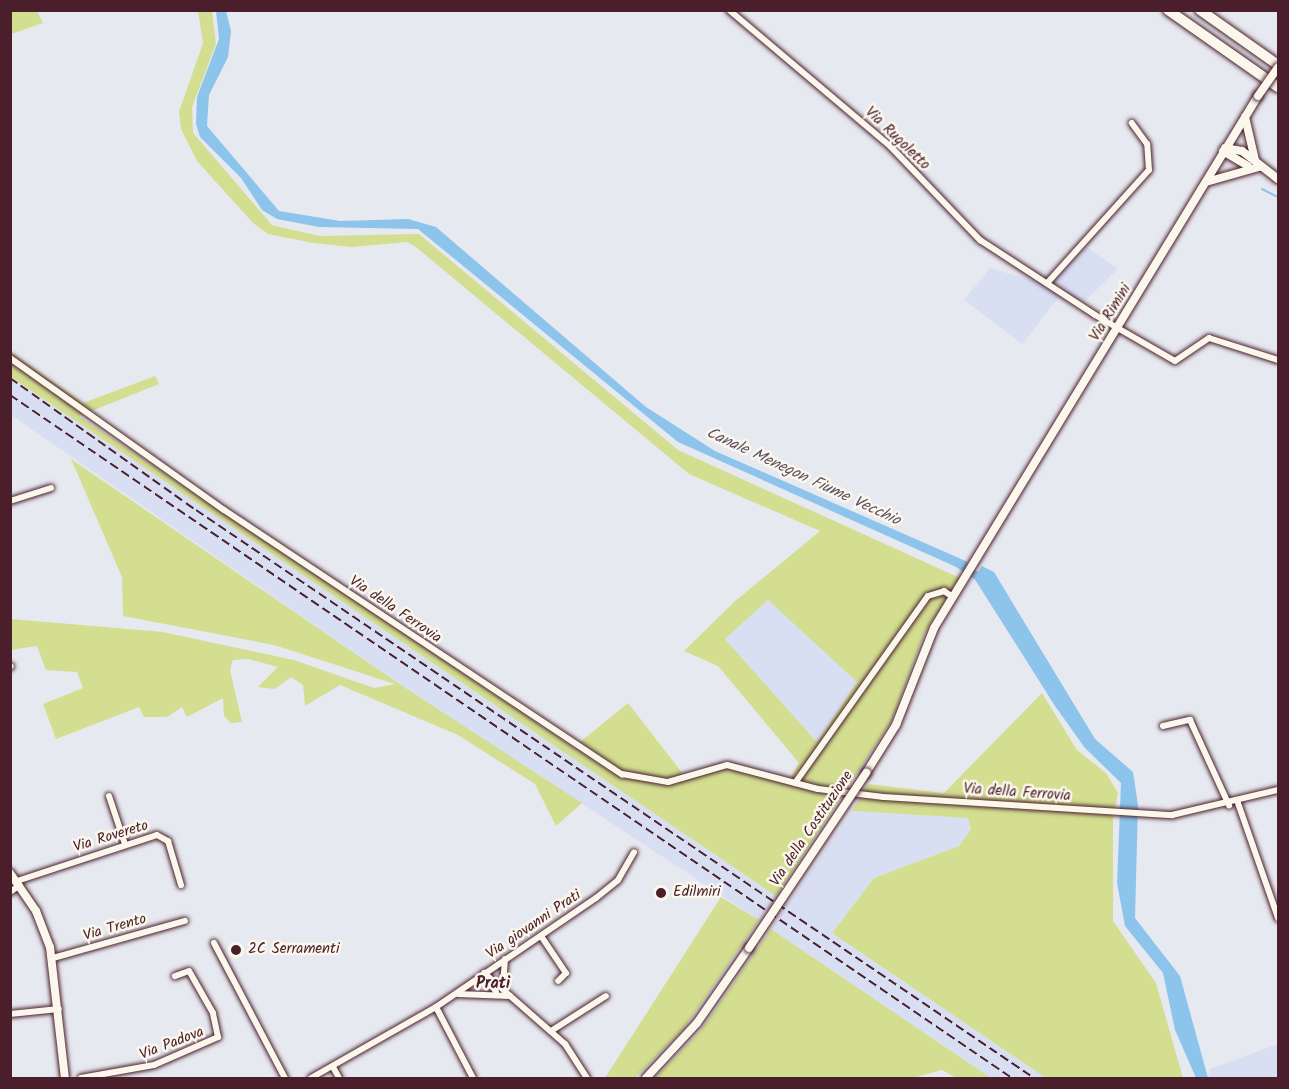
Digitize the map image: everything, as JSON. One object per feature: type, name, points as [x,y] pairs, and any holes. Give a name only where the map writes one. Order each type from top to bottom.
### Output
[{"type":"highway","points":[[1168,10],[1278,87]]},
{"type":"highway","points":[[1200,10],[1278,66]]},
{"type":"main road","name":"Via Rimini","points":[[966,577],[1118,329],[1224,149],[1278,66]]},
{"type":"main road","name":"Via della Costituzione","points":[[646,1078],[692,1029],[866,773],[896,725],[926,644],[966,577]]},
{"type":"street","name":"Via Rugoletto","points":[[729,10],[883,140],[980,240],[1049,281],[1118,329],[1175,361],[1209,338],[1278,360]]},
{"type":"street","points":[[1245,117],[1258,167]]},
{"type":"street","points":[[1049,281],[1149,170],[1147,144],[1132,123]]},
{"type":"street","points":[[1224,149],[1237,164],[1258,167]]},
{"type":"street","points":[[1224,149],[1242,151],[1258,167],[1278,179]]},
{"type":"street","points":[[1205,183],[1258,167]]},
{"type":"street","name":"Via della Ferrovia","points":[[10,358],[224,510],[605,766],[668,782],[727,765],[795,783],[884,797],[1172,815],[1238,803],[1278,790]]},
{"type":"street","points":[[10,501],[51,488]]},
{"type":"street","points":[[795,783],[923,602],[939,591],[953,597]]},
{"type":"street","points":[[1163,726],[1190,720],[1229,805]]},
{"type":"street","points":[[109,796],[125,844]]},
{"type":"street","points":[[1238,803],[1278,918]]},
{"type":"street","name":"Via Rovereto","points":[[10,892],[18,883],[125,844],[165,837],[181,885]]},
{"type":"street","name":"Via giovanni Prati","points":[[311,1078],[436,1006],[541,936],[618,880],[634,852]]},
{"type":"street","points":[[10,873],[42,923],[53,958],[60,1009],[65,1078]]},
{"type":"street","name":"Via Trento","points":[[53,958],[185,921]]},
{"type":"street","points":[[541,936],[566,973],[558,981]]},
{"type":"street","points":[[214,943],[285,1078]]},
{"type":"street","points":[[500,990],[505,959]]},
{"type":"street","name":"Via Padova","points":[[81,1078],[153,1065],[218,1037],[213,1013],[189,971],[175,976]]},
{"type":"street","points":[[484,973],[500,990],[510,996],[575,1054],[587,1078]]},
{"type":"street","points":[[451,996],[500,990]]},
{"type":"street","points":[[551,1031],[606,996]]},
{"type":"street","points":[[436,1006],[473,1078]]},
{"type":"street","points":[[10,1014],[60,1009]]},
{"type":"street","points":[[333,1066],[339,1078]]},
{"type":"shaded area","points":[[1087,247],[1118,269],[1083,303],[1059,297],[1022,344],[964,300],[990,268],[1045,284]]},
{"type":"shaded area","points":[[11,377],[788,904],[852,811],[969,818],[971,829],[959,846],[874,878],[832,933],[1046,1078],[991,1078],[771,929],[778,919],[766,911],[759,920],[404,687],[11,415]]},
{"type":"shaded area","points":[[768,600],[858,682],[817,742],[725,639]]},
{"type":"shaded area","points":[[1278,1044],[1278,1078],[1208,1078],[1210,1069]]},
{"type":"green space","points":[[10,11],[37,11],[43,23],[11,34]]},
{"type":"green space","points":[[198,11],[212,11],[216,44],[192,107],[193,133],[272,225],[319,236],[419,234],[678,450],[960,578],[925,632],[892,720],[776,896],[11,377],[11,352],[83,403],[155,376],[159,384],[79,416],[574,747],[628,703],[687,779],[727,768],[790,778],[799,763],[718,666],[684,651],[734,602],[820,531],[689,474],[416,247],[407,242],[351,247],[313,243],[268,234],[253,223],[197,161],[181,129],[179,112],[203,43]],"holes":[[[768,600],[857,682],[817,742],[725,639]]]},
{"type":"green space","points":[[71,459],[404,687],[582,803],[556,826],[535,784],[458,735],[340,685],[305,706],[303,685],[291,677],[275,689],[258,687],[278,667],[248,659],[233,660],[230,670],[242,722],[231,723],[224,716],[223,698],[187,717],[182,707],[167,717],[144,717],[139,707],[56,739],[43,704],[83,688],[77,672],[46,670],[37,646],[11,650],[11,619],[163,632],[294,660],[374,688],[395,684],[274,645],[123,616],[122,577]]},
{"type":"green space","points":[[1042,693],[1077,750],[1106,773],[1118,793],[1113,818],[1113,921],[1156,983],[1183,1078],[1046,1078],[832,933],[874,878],[959,846],[971,829],[968,818],[852,811],[868,784],[944,793]]},
{"type":"green space","points":[[721,897],[759,920],[685,1027],[635,1078],[605,1078]]},
{"type":"green space","points":[[771,929],[991,1078],[956,1078],[942,1070],[913,1078],[655,1078],[701,1030]]},
{"type":"water","points":[[216,11],[226,11],[231,31],[228,57],[209,95],[207,126],[279,211],[340,221],[408,219],[436,227],[646,407],[715,451],[968,562],[963,570],[678,442],[418,229],[319,227],[277,219],[262,210],[241,178],[200,137],[196,124],[197,97],[219,39]]},
{"type":"water","points":[[982,566],[994,572],[1095,739],[1133,772],[1138,805],[1135,918],[1180,976],[1208,1078],[1196,1078],[1175,1030],[1163,973],[1125,926],[1117,883],[1121,783],[1085,748],[1055,706],[974,578]]},
{"type":"waterway","points":[[1262,189],[1278,197]]},
{"type":"waterway","name":"Canale Menegon Fiume Vecchio","points":[[956,562],[984,581]]},
{"type":"railway","points":[[10,378],[196,510],[1034,1078]]},
{"type":"railway","points":[[10,395],[1012,1078]]},
{"type":"place","name":"Edilmiri","points":[[661,893]]},
{"type":"place","name":"2C Serramenti","points":[[236,950]]},
{"type":"district","name":"Prati","points":[[493,984]]}]
